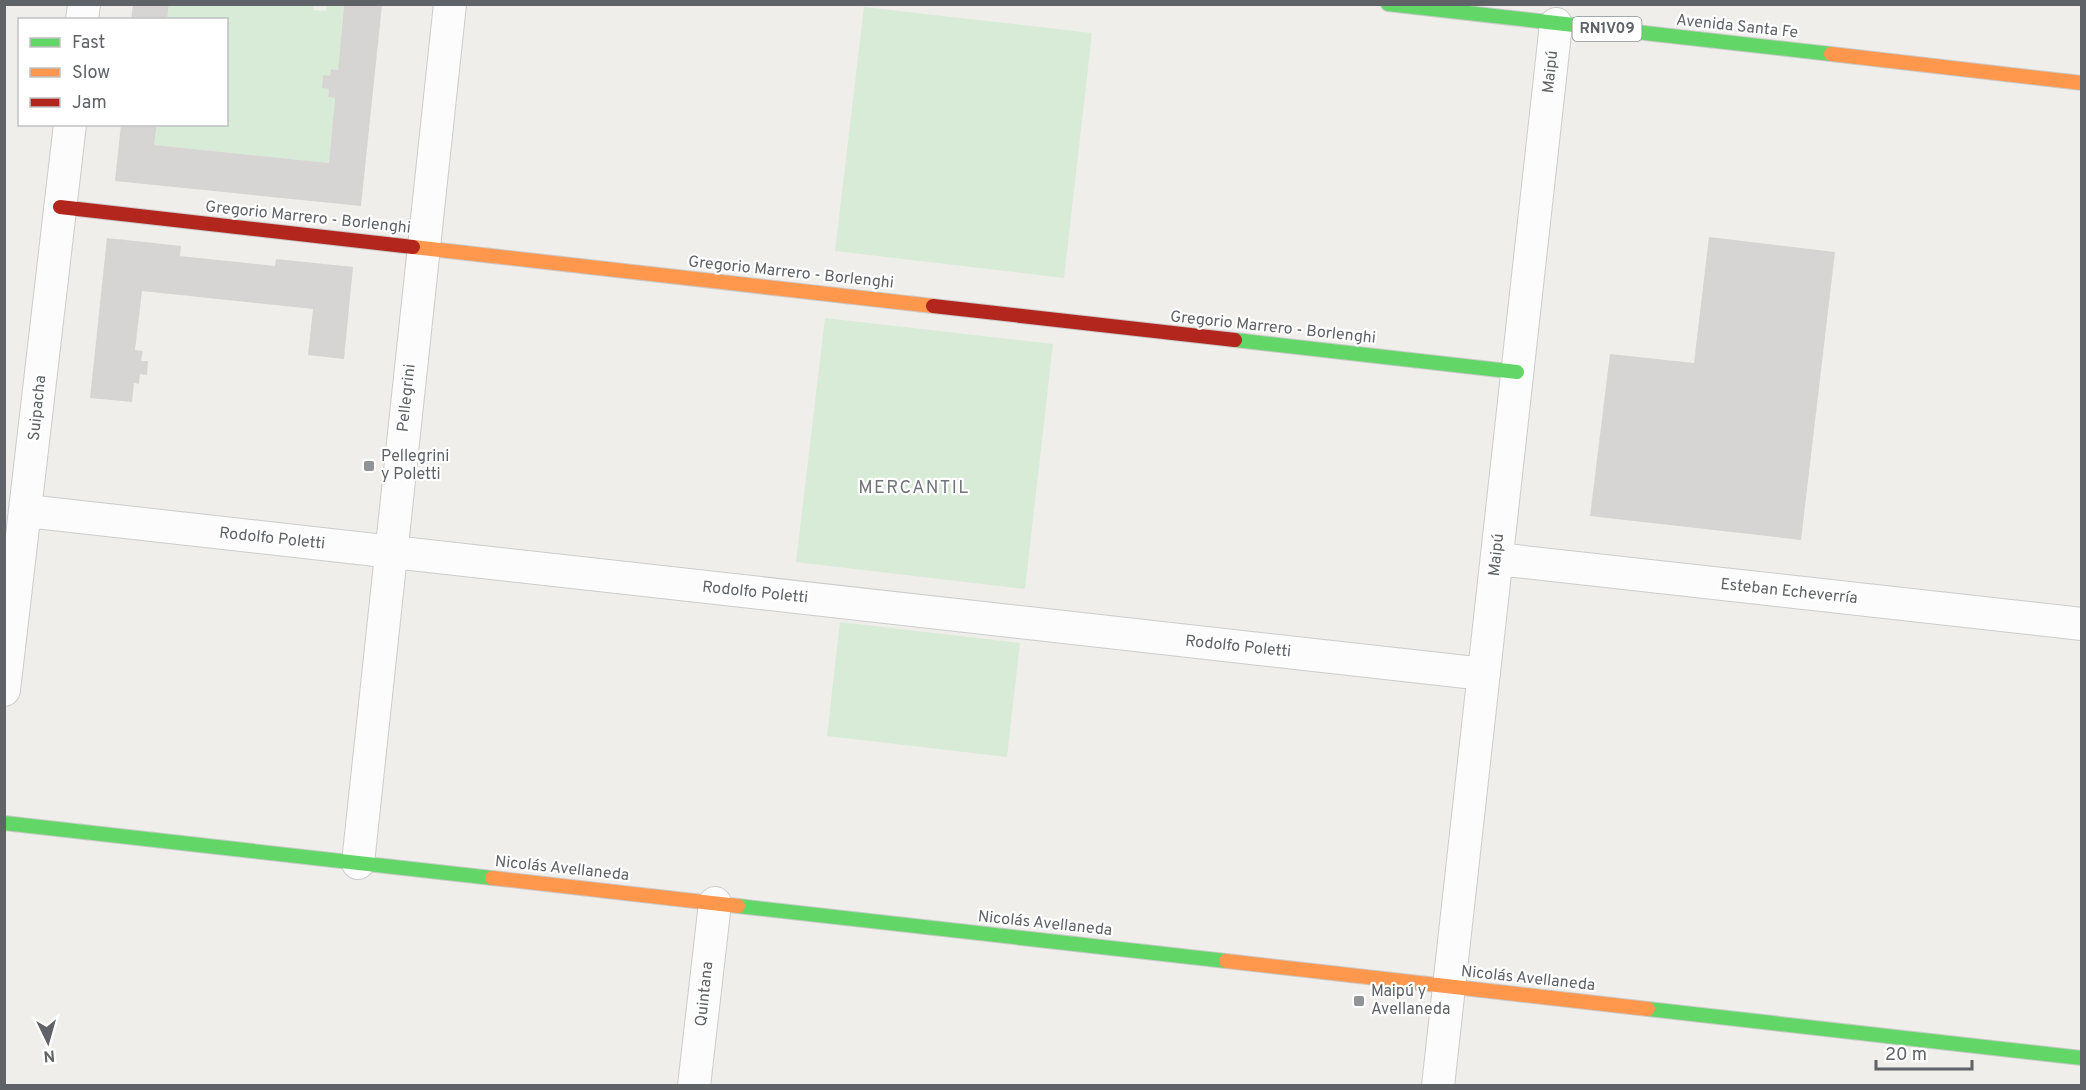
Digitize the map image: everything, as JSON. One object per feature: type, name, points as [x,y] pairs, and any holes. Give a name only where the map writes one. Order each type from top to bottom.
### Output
[{"type":"street","name":"Pellegrini","points":[[358,863],[450,4]]},
{"type":"street","name":"Avenida Santa Fe","points":[[1388,4],[2082,83]]},
{"type":"street","name":"Maipú","points":[[1438,1086],[1556,24]]},
{"type":"street","name":"Suipacha","points":[[4,690],[27,511],[70,126]]},
{"type":"street","name":"Gregorio Marrero - Borlenghi","points":[[60,207],[1517,372]]},
{"type":"street","name":"Rodolfo Poletti","points":[[27,511],[1484,674]]},
{"type":"street","name":"Esteban Echeverría","points":[[1497,559],[2082,624]]},
{"type":"street","name":"Nicolás Avellaneda","points":[[4,823],[2082,1058]]},
{"type":"street","name":"Quintana","points":[[694,1086],[715,903]]},
{"type":"green space","points":[[313,4],[313,10],[326,11],[327,5],[344,5],[338,70],[331,69],[330,76],[323,76],[322,88],[329,89],[328,97],[335,98],[329,163],[154,145],[157,126],[228,126],[228,18],[167,18],[169,5]]},
{"type":"green space","points":[[864,7],[1092,33],[1064,278],[835,251]]},
{"type":"green space","points":[[825,318],[1053,344],[1025,589],[796,562]]},
{"type":"green space","points":[[840,622],[1020,643],[1007,757],[827,736]]},
{"type":"building","points":[[133,4],[169,4],[167,18],[131,18]]},
{"type":"building","points":[[344,5],[382,5],[361,206],[115,181],[121,126],[157,126],[154,145],[329,163],[335,98],[328,97],[329,89],[322,88],[323,75],[330,76],[331,69],[338,70]]},
{"type":"building","points":[[1709,237],[1835,252],[1801,540],[1590,516],[1610,354],[1694,363]]},
{"type":"building","points":[[107,238],[181,246],[180,256],[275,266],[276,259],[353,267],[344,359],[308,355],[313,309],[142,291],[135,350],[143,351],[141,361],[148,361],[147,375],[140,374],[139,384],[134,383],[132,402],[90,398]]},
{"type":"traffic: fast","points":[[1388,4],[1831,54]]},
{"type":"traffic: fast","points":[[1235,340],[1517,372]]},
{"type":"traffic: fast","points":[[4,823],[492,878]]},
{"type":"traffic: fast","points":[[738,906],[1226,961]]},
{"type":"traffic: fast","points":[[1648,1009],[2082,1058]]},
{"type":"traffic: slow","points":[[1831,54],[2082,83]]},
{"type":"traffic: slow","points":[[413,247],[933,306]]},
{"type":"traffic: slow","points":[[492,878],[738,906]]},
{"type":"traffic: slow","points":[[1226,961],[1648,1009]]},
{"type":"traffic: jam","points":[[60,207],[413,247]]},
{"type":"traffic: jam","points":[[933,306],[1235,340]]},
{"type":"place","name":"Pellegrini y Poletti","points":[[369,466]]},
{"type":"place","name":"Maipú y Avellaneda","points":[[1359,1001]]},
{"type":"district","name":"MERCANTIL","points":[[914,488]]}]
